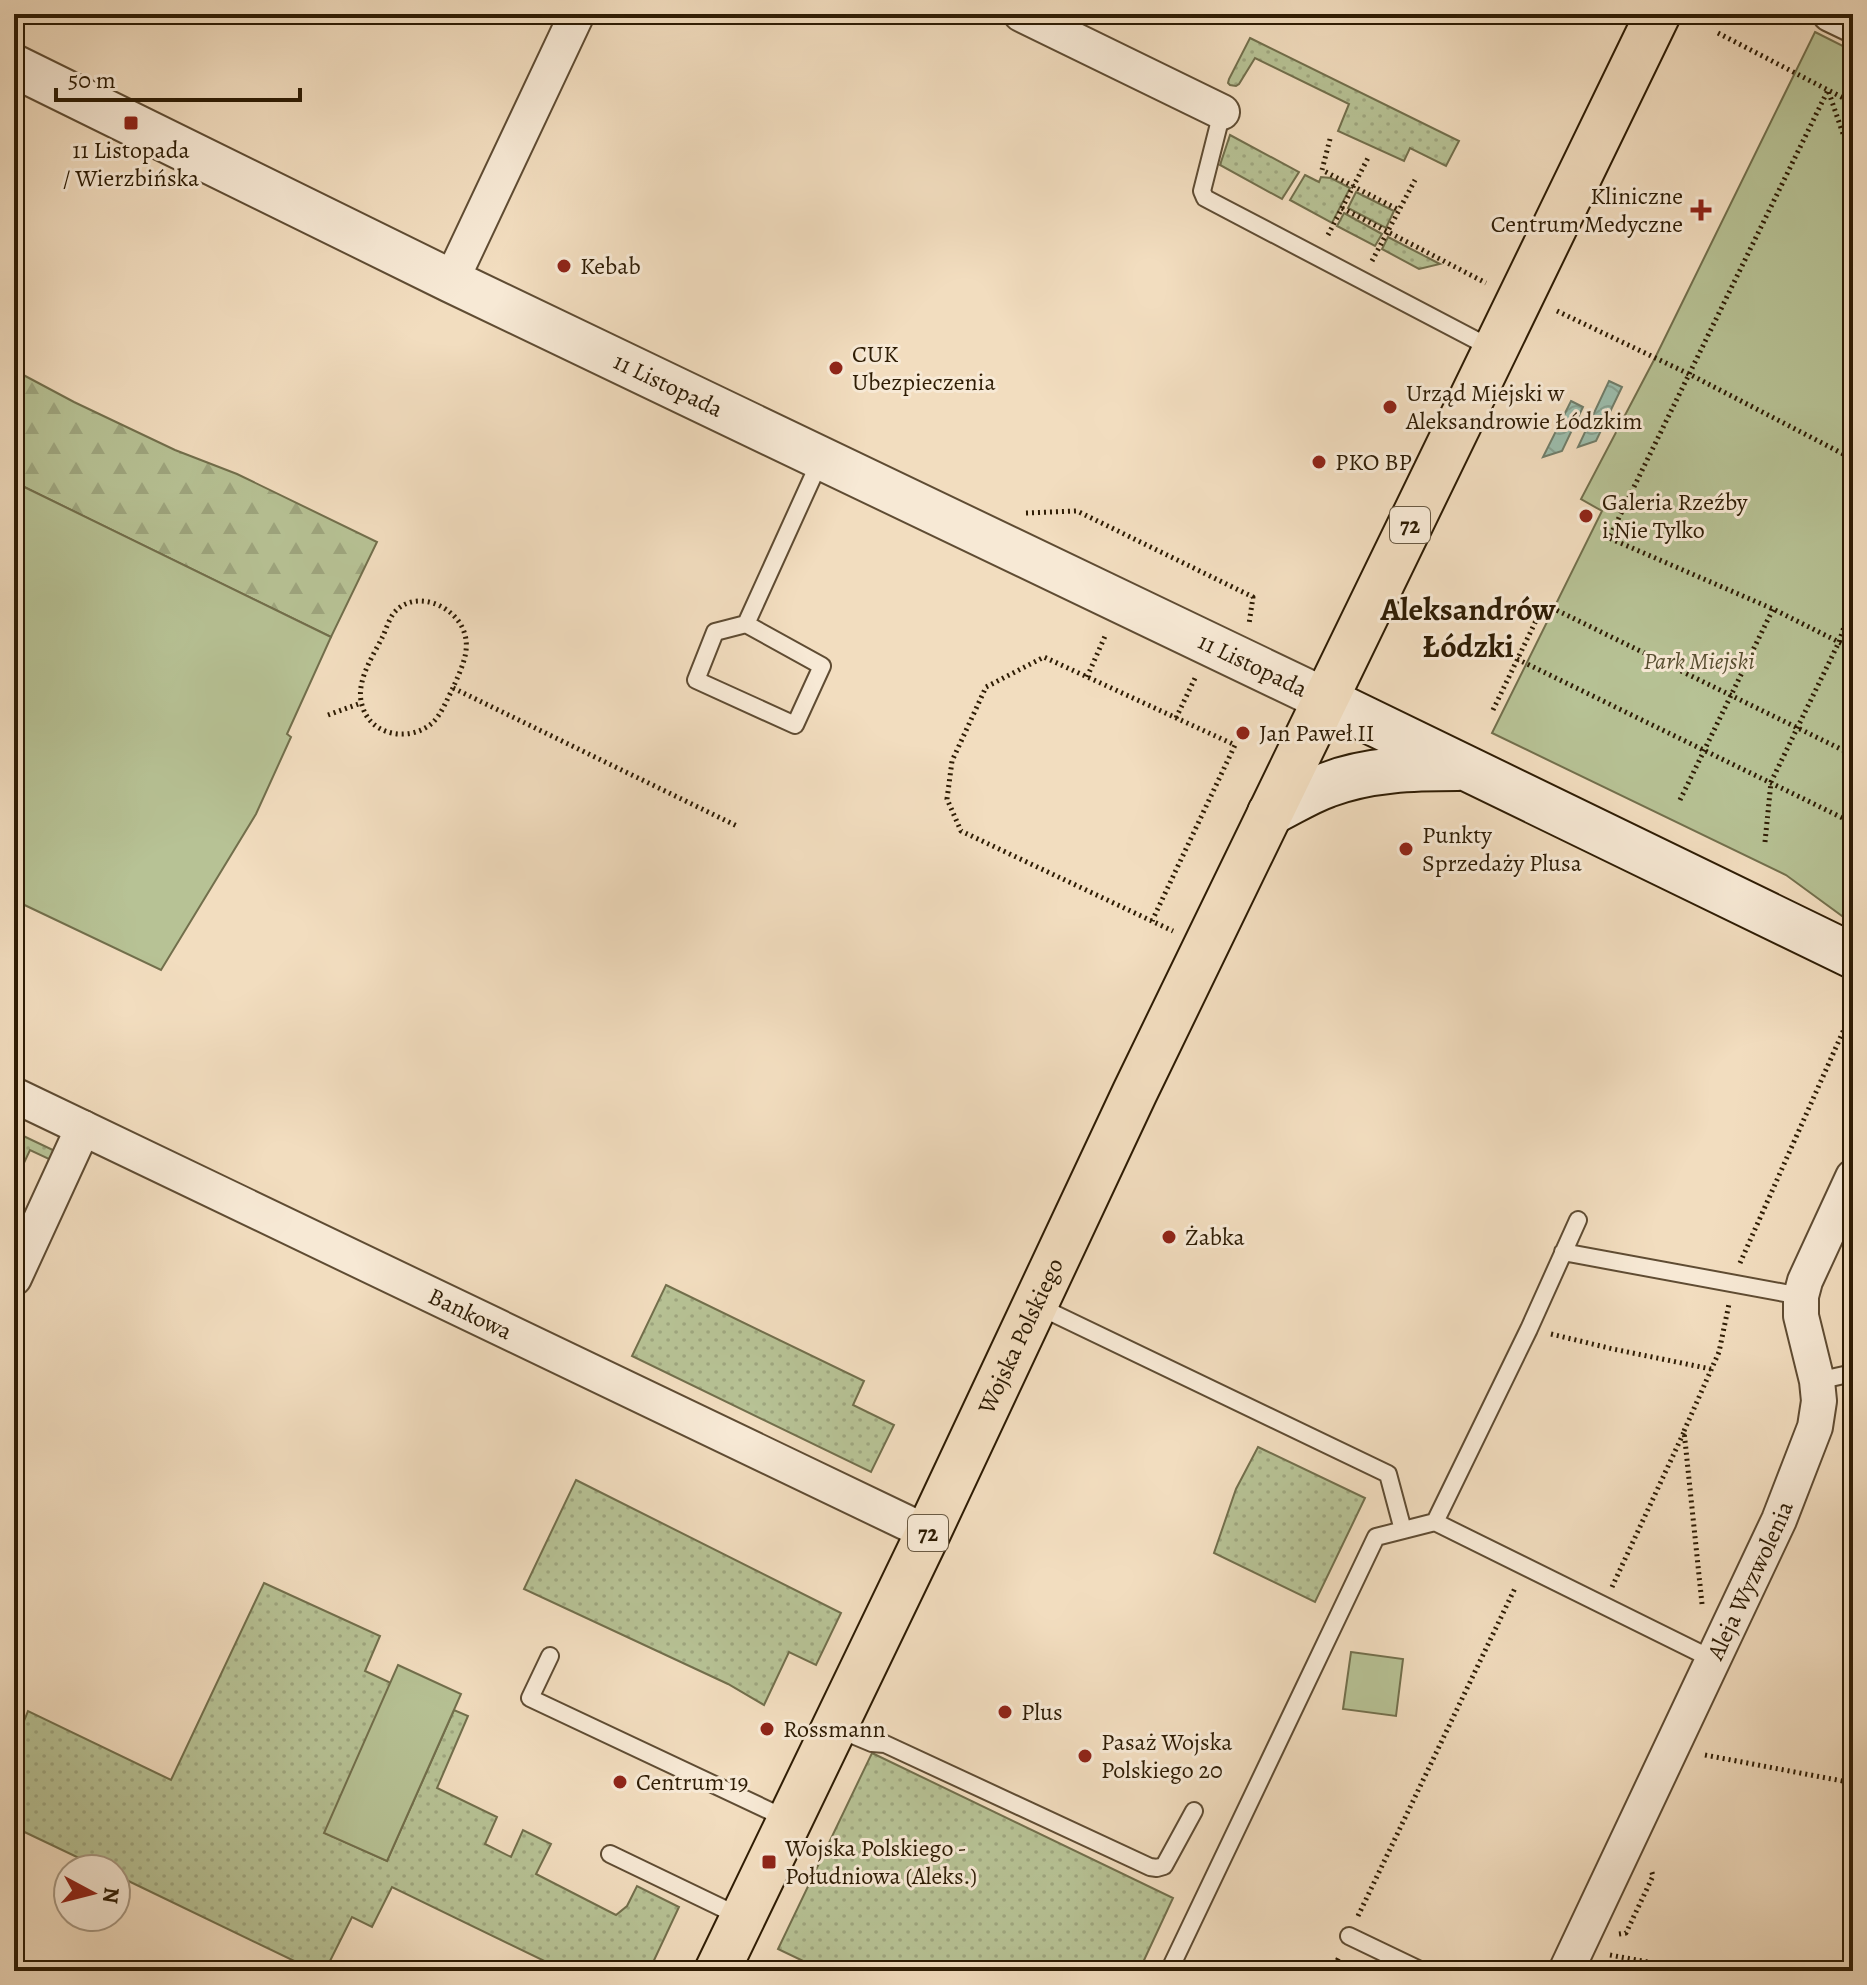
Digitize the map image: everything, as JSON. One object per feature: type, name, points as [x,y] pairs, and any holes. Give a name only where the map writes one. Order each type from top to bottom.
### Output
[{"type":"main road","name":"72","points":[[1326,700],[1658,14]]},
{"type":"main road","points":[[1326,700],[1853,956]]},
{"type":"main road","name":"Wojska Polskiego","points":[[717,1971],[1142,1078],[1326,700]]},
{"type":"main road","points":[[1270,813],[1326,785],[1347,779],[1415,768],[1465,768]]},
{"type":"street","points":[[451,281],[577,14]]},
{"type":"street","points":[[1021,14],[1222,112]]},
{"type":"street","points":[[1830,14],[1853,25]]},
{"type":"street","name":"11 Listopada","points":[[14,66],[451,281],[1326,700]]},
{"type":"street","name":"Bankowa","points":[[14,1095],[928,1533]]},
{"type":"street","points":[[14,1278],[83,1128]]},
{"type":"street","name":"Aleja Wyzwolenia","points":[[1566,1971],[1700,1653],[1779,1520],[1815,1427],[1819,1401],[1817,1381],[1801,1316],[1801,1296],[1853,1177]]},
{"type":"lane","points":[[1222,112],[1202,191],[1205,198],[1494,350]]},
{"type":"lane","points":[[746,624],[821,459]]},
{"type":"lane","points":[[746,624],[822,666],[795,725],[696,680],[715,632],[746,624]]},
{"type":"lane","points":[[1435,1522],[1578,1220]]},
{"type":"lane","points":[[1563,1252],[1801,1296]]},
{"type":"lane","points":[[1036,1305],[1388,1474],[1403,1530]]},
{"type":"lane","points":[[1817,1381],[1853,1373]]},
{"type":"lane","points":[[1169,1971],[1376,1537],[1435,1522],[1700,1653]]},
{"type":"lane","points":[[550,1656],[530,1698],[788,1820]]},
{"type":"lane","points":[[833,1727],[864,1741],[885,1744],[1150,1867],[1164,1866],[1194,1811]]},
{"type":"lane","points":[[610,1854],[742,1917]]},
{"type":"lane","points":[[1349,1936],[1422,1971]]},
{"type":"path","points":[[1718,33],[1853,103]]},
{"type":"path","points":[[1828,90],[1853,163]]},
{"type":"path","points":[[1828,90],[1609,538],[1773,609],[1853,649]]},
{"type":"path","points":[[1330,139],[1322,170],[1399,210]]},
{"type":"path","points":[[1317,257],[1368,158]]},
{"type":"path","points":[[1362,281],[1415,180]]},
{"type":"path","points":[[1342,208],[1494,287]]},
{"type":"path","points":[[1557,311],[1689,374],[1853,459]]},
{"type":"path","points":[[1013,507],[1028,514],[1077,511],[1253,597],[1243,661]]},
{"type":"path","points":[[1765,842],[1771,782],[1839,642],[1853,600]]},
{"type":"path","points":[[411,602],[429,602],[446,607],[460,621],[466,638],[465,657],[453,688],[434,722],[417,734],[398,735],[379,728],[365,714],[361,703],[364,675],[394,613],[411,602]]},
{"type":"path","points":[[1493,710],[1544,604],[1853,755]]},
{"type":"path","points":[[1680,800],[1773,609]]},
{"type":"path","points":[[1087,677],[1108,630]]},
{"type":"path","points":[[1152,921],[1235,745],[1044,657],[986,687],[952,761],[947,799],[961,831],[1152,921],[1180,934]]},
{"type":"path","points":[[1517,659],[1853,823]]},
{"type":"path","points":[[1176,718],[1197,673]]},
{"type":"path","points":[[453,688],[739,827]]},
{"type":"path","points":[[328,715],[361,703]]},
{"type":"path","points":[[1604,1605],[1719,1352],[1735,1274],[1853,1009]]},
{"type":"path","points":[[1529,1329],[1711,1369]]},
{"type":"path","points":[[1684,1431],[1702,1610],[1700,1653]]},
{"type":"path","points":[[1332,1971],[1525,1566]]},
{"type":"path","points":[[1695,1753],[1853,1783]]},
{"type":"path","points":[[1597,1953],[1697,1971]]},
{"type":"green space","name":"Park Miejski","points":[[1815,32],[1853,51],[1853,924],[1786,875],[1492,733],[1602,511],[1581,499],[1655,358]]},
{"type":"green space","points":[[1250,38],[1459,141],[1446,166],[1410,148],[1404,161],[1338,131],[1349,104],[1255,58],[1239,84],[1230,85],[1229,79]]},
{"type":"green space","points":[[1230,135],[1299,172],[1282,199],[1220,165]]},
{"type":"green space","points":[[1305,175],[1319,182],[1321,177],[1331,178],[1350,188],[1332,223],[1290,200]]},
{"type":"green space","points":[[1356,192],[1394,211],[1386,228],[1348,208]]},
{"type":"green space","points":[[1344,213],[1382,234],[1375,246],[1337,226]]},
{"type":"green space","points":[[1388,237],[1440,264],[1419,269],[1382,249]]},
{"type":"green space","points":[[14,370],[175,450],[237,474],[377,542],[331,637],[14,482]]},
{"type":"green space","points":[[14,482],[331,637],[287,734],[291,737],[256,814],[161,970],[14,900]]},
{"type":"green space","points":[[15,1132],[55,1151],[51,1160],[30,1150],[16,1180],[14,1179]]},
{"type":"green space","points":[[666,1285],[864,1381],[853,1405],[894,1425],[871,1472],[632,1356]]},
{"type":"green space","points":[[1258,1447],[1365,1498],[1315,1602],[1214,1553],[1236,1489]]},
{"type":"green space","points":[[576,1480],[841,1613],[816,1665],[789,1652],[764,1705],[728,1684],[524,1589]]},
{"type":"green space","points":[[264,1583],[380,1636],[365,1671],[391,1683],[325,1833],[387,1861],[454,1710],[468,1716],[437,1788],[497,1817],[485,1844],[511,1857],[523,1830],[551,1844],[536,1874],[616,1915],[627,1906],[637,1886],[679,1907],[649,1971],[565,1971],[392,1887],[372,1927],[352,1917],[325,1971],[315,1971],[132,1883],[132,1853],[68,1853],[14,1827],[14,1745],[28,1711],[171,1780]]},
{"type":"green space","points":[[1351,1652],[1403,1659],[1396,1716],[1343,1709]]},
{"type":"green space","points":[[398,1665],[461,1694],[387,1861],[324,1833]]},
{"type":"green space","points":[[872,1753],[1173,1898],[1139,1971],[824,1971],[778,1949]]},
{"type":"water","points":[[1609,381],[1622,387],[1596,441],[1578,447]]},
{"type":"water","points":[[1571,401],[1583,407],[1562,451],[1543,457]]},
{"type":"place","name":"11 Listopada / Wierzbińska","points":[[131,123]]},
{"type":"place","name":"Kliniczne Centrum Medyczne","points":[[1701,210]]},
{"type":"place","name":"Kebab","points":[[564,266]]},
{"type":"place","name":"CUK Ubezpieczenia","points":[[836,368]]},
{"type":"place","name":"Urząd Miejski w Aleksandrowie Łódzkim","points":[[1390,407]]},
{"type":"place","name":"PKO BP","points":[[1319,462]]},
{"type":"place","name":"Galeria Rzeźby i Nie Tylko","points":[[1586,516]]},
{"type":"place","name":"Jan Paweł II","points":[[1243,733]]},
{"type":"place","name":"Punkty Sprzedaży Plusa","points":[[1406,849]]},
{"type":"place","name":"Żabka","points":[[1169,1237]]},
{"type":"place","name":"Plus","points":[[1005,1712]]},
{"type":"place","name":"Rossmann","points":[[767,1729]]},
{"type":"place","name":"Pasaż Wojska Polskiego 20","points":[[1085,1756]]},
{"type":"place","name":"Centrum 19","points":[[620,1782]]},
{"type":"place","name":"Wojska Polskiego - Południowa (Aleks.)","points":[[769,1862]]},
{"type":"district","name":"Aleksandrów Łódzki","points":[[1468,628]]}]
